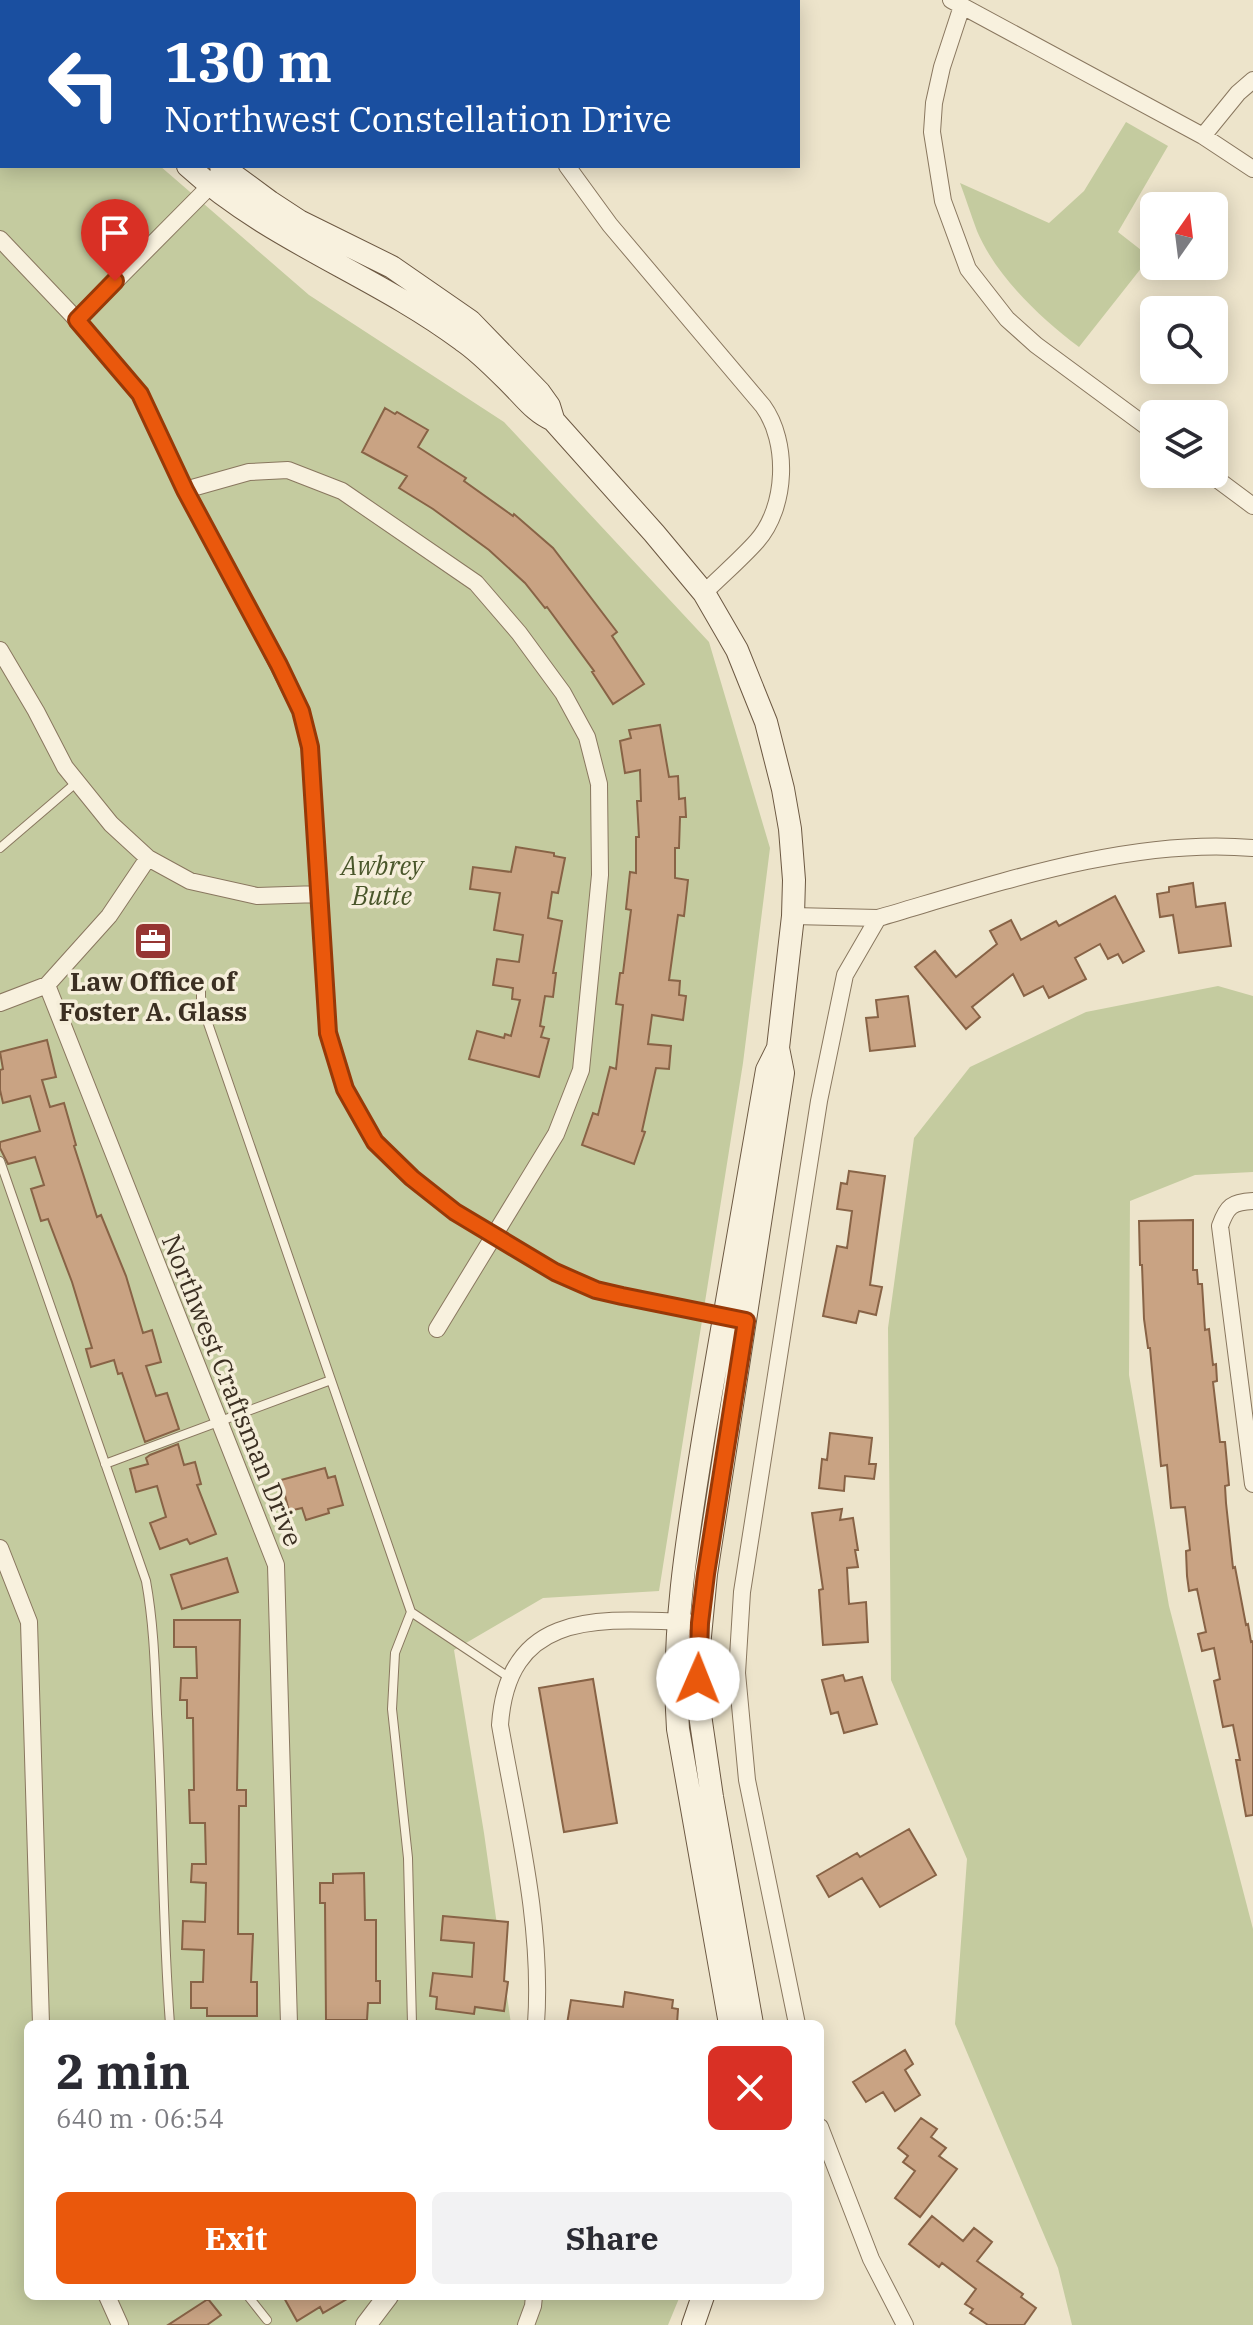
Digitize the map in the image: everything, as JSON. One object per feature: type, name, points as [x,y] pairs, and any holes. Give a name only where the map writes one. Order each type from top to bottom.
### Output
[{"type":"main road","points":[[219,171],[289,215],[392,267],[470,321],[539,392],[549,406],[553,420],[704,593],[737,650],[766,722],[790,829],[793,916],[778,1048],[783,1073],[746,1321],[690,1622],[675,1686],[678,1729],[730,2020]]},
{"type":"main road","points":[[751,2020],[701,1731],[698,1657],[682,1586],[724,1316],[767,1070],[778,1048]]},
{"type":"main road","points":[[693,2325],[702,2300]]},
{"type":"street","points":[[1140,422],[1036,345],[1007,319],[968,269],[943,201],[932,132],[934,103],[957,3],[1203,136],[1253,169]]},
{"type":"street","points":[[1203,136],[1238,93],[1253,80]]},
{"type":"street","points":[[568,168],[610,225],[763,406],[774,425],[782,480],[771,517],[760,539],[704,593]]},
{"type":"street","points":[[77,320],[219,171]]},
{"type":"street","points":[[0,239],[77,320],[140,394],[185,490],[301,711],[310,747],[328,1033],[345,1089],[375,1142],[412,1178],[455,1212],[555,1272],[596,1290],[746,1321]]},
{"type":"street","points":[[185,490],[249,472],[288,470],[342,491],[476,583],[519,633],[563,693],[587,737],[599,784],[600,875],[581,1070],[556,1134],[437,1329]]},
{"type":"street","points":[[1228,487],[1253,506]]},
{"type":"street","points":[[0,650],[65,767],[111,824],[148,858],[190,881],[257,896],[320,894]]},
{"type":"street","points":[[793,916],[878,918],[1004,881],[1089,861],[1170,849],[1253,848]]},
{"type":"street","points":[[0,1003],[47,985],[109,916],[148,858]]},
{"type":"street","points":[[796,2020],[747,1780],[737,1673],[741,1605],[819,1101],[845,975],[878,918]]},
{"type":"street","name":"Northwest Craftsman Drive","points":[[47,985],[276,1565],[289,2020]]},
{"type":"street","points":[[1253,1201],[1240,1201],[1226,1210],[1220,1226],[1253,1484]]},
{"type":"street","points":[[0,1548],[29,1622],[41,2020]]},
{"type":"street","points":[[536,2020],[538,1996],[533,1915],[500,1725],[501,1705],[510,1678],[533,1647],[554,1633],[574,1625],[606,1620],[690,1622]]},
{"type":"street","points":[[824,2137],[871,2259],[905,2325]]},
{"type":"street","points":[[109,2300],[120,2325]]},
{"type":"street","points":[[366,2325],[385,2300]]},
{"type":"street","points":[[526,2325],[534,2300]]},
{"type":"lane","points":[[0,848],[77,782]]},
{"type":"lane","points":[[201,981],[201,1003],[411,1612],[395,1653],[392,1709],[408,1858],[412,2020]]},
{"type":"lane","points":[[0,1161],[146,1581],[151,1611],[161,1784],[164,1945],[170,2020]]},
{"type":"lane","points":[[105,1464],[331,1380]]},
{"type":"lane","points":[[411,1612],[510,1678]]},
{"type":"lane","points":[[251,2300],[267,2320]]},
{"type":"green space","points":[[1126,122],[1168,146],[1118,232],[1140,249],[1140,270],[1079,347],[1049,323],[995,264],[977,231],[960,183],[1049,223],[1084,191]]},
{"type":"green space","name":"Awbrey Butte","points":[[0,168],[162,168],[309,295],[504,422],[709,642],[770,848],[743,1063],[659,1591],[543,1598],[454,1650],[510,2020],[24,2020],[24,2300],[678,2300],[668,2325],[0,2325]]},
{"type":"green space","points":[[1218,986],[1253,996],[1253,1172],[1195,1175],[1130,1201],[1129,1375],[1169,1606],[1253,1929],[1253,2325],[1072,2325],[1058,2268],[955,2024],[967,1859],[891,1680],[888,1328],[914,1138],[970,1067],[1086,1012]]},
{"type":"building","points":[[385,408],[428,430],[418,447],[466,478],[464,481],[514,514],[553,548],[617,632],[612,636],[644,684],[613,704],[594,671],[547,607],[525,583],[489,550],[399,488],[407,476],[362,452]]},
{"type":"building","points":[[660,725],[669,777],[678,776],[679,799],[685,798],[686,817],[680,817],[679,848],[675,848],[675,878],[688,880],[684,916],[678,915],[669,980],[680,981],[679,995],[686,996],[683,1020],[652,1015],[648,1044],[671,1046],[669,1069],[656,1068],[642,1131],[645,1132],[634,1164],[582,1145],[593,1113],[598,1115],[610,1067],[616,1069],[623,1005],[616,1004],[631,910],[626,909],[630,872],[636,873],[640,770],[625,773],[620,741],[631,738],[629,730]]},
{"type":"building","points":[[516,847],[554,853],[554,856],[565,858],[558,893],[552,892],[548,918],[562,921],[553,973],[556,973],[553,997],[545,996],[540,1026],[544,1027],[541,1037],[549,1039],[539,1077],[469,1059],[477,1031],[504,1038],[505,1034],[511,1036],[520,1000],[512,999],[513,988],[493,985],[497,959],[519,962],[523,935],[494,930],[500,893],[470,889],[473,867],[511,872]]},
{"type":"building","points":[[1193,883],[1196,907],[1225,903],[1231,946],[1179,953],[1173,915],[1160,917],[1157,894],[1169,892],[1169,887]]},
{"type":"building","points":[[1115,896],[1144,951],[1123,963],[1118,954],[1108,959],[1100,944],[1075,958],[1086,979],[1049,998],[1043,986],[1024,996],[1013,974],[972,1007],[980,1017],[966,1029],[915,967],[935,951],[956,977],[997,944],[990,931],[1011,920],[1021,940],[1056,921],[1059,926]]},
{"type":"building","points":[[908,996],[915,1046],[870,1051],[866,1018],[878,1017],[876,1000]]},
{"type":"building","points":[[47,1040],[56,1077],[42,1080],[50,1107],[64,1103],[97,1217],[101,1215],[126,1276],[143,1333],[152,1330],[161,1362],[146,1366],[156,1396],[167,1393],[179,1429],[145,1442],[122,1373],[118,1374],[114,1360],[91,1367],[86,1349],[92,1348],[72,1282],[48,1219],[41,1221],[31,1189],[44,1185],[35,1157],[8,1164],[0,1148],[0,1142],[40,1131],[30,1096],[3,1103],[0,1052]]},
{"type":"building","points":[[849,1171],[885,1176],[870,1285],[882,1287],[876,1315],[859,1311],[856,1323],[823,1316],[837,1246],[847,1248],[852,1211],[837,1209],[841,1183],[847,1184]]},
{"type":"building","points":[[1193,1220],[1193,1270],[1197,1270],[1198,1284],[1202,1284],[1205,1330],[1209,1329],[1213,1365],[1216,1364],[1217,1381],[1213,1382],[1220,1442],[1225,1442],[1229,1485],[1225,1486],[1226,1503],[1233,1568],[1246,1625],[1253,1641],[1253,1815],[1246,1816],[1233,1725],[1223,1727],[1214,1681],[1220,1679],[1214,1648],[1202,1651],[1198,1634],[1206,1632],[1197,1589],[1189,1591],[1186,1551],[1190,1550],[1185,1507],[1171,1508],[1167,1465],[1161,1466],[1150,1348],[1144,1319],[1139,1221]]},
{"type":"building","points":[[830,1433],[872,1438],[869,1464],[876,1464],[874,1479],[845,1476],[844,1491],[819,1488],[822,1459],[827,1460]]},
{"type":"building","points":[[178,1444],[184,1465],[195,1462],[201,1484],[197,1485],[216,1534],[190,1544],[187,1539],[160,1549],[150,1523],[166,1517],[157,1486],[136,1492],[130,1469],[148,1464],[146,1458],[150,1455]]},
{"type":"building","points":[[325,1468],[328,1478],[335,1476],[343,1505],[306,1520],[302,1508],[289,1511],[281,1480]]},
{"type":"building","points":[[842,1509],[840,1520],[853,1518],[858,1550],[855,1550],[858,1567],[847,1568],[849,1604],[866,1602],[868,1642],[823,1645],[819,1590],[823,1589],[812,1513]]},
{"type":"building","points":[[227,1558],[238,1592],[182,1609],[171,1575]]},
{"type":"building","points":[[174,1620],[240,1620],[237,1790],[246,1790],[246,1806],[239,1806],[238,1934],[253,1934],[251,1982],[257,1982],[257,2016],[207,2016],[207,2008],[191,2008],[191,1982],[203,1982],[204,1950],[182,1949],[183,1921],[205,1922],[206,1883],[191,1882],[192,1864],[206,1864],[205,1823],[190,1823],[189,1790],[194,1790],[193,1718],[187,1718],[187,1700],[180,1700],[181,1678],[197,1678],[196,1647],[174,1647]]},
{"type":"building","points":[[843,1675],[845,1681],[862,1677],[877,1724],[844,1733],[838,1712],[831,1714],[822,1680]]},
{"type":"building","points":[[593,1679],[617,1823],[564,1832],[539,1688]]},
{"type":"building","points":[[909,1829],[936,1875],[880,1907],[862,1878],[829,1897],[817,1876],[857,1853],[860,1857]]},
{"type":"building","points":[[364,1873],[365,1920],[376,1920],[376,1981],[380,1981],[380,2003],[368,2003],[367,2020],[326,2020],[325,1903],[320,1903],[320,1883],[333,1883],[333,1874]]},
{"type":"building","points":[[443,1916],[508,1922],[504,1981],[508,1982],[504,2011],[475,2007],[474,2014],[436,2009],[437,1997],[430,1996],[433,1973],[472,1977],[474,1943],[441,1940]]},
{"type":"building","points":[[625,1992],[673,2000],[672,2008],[678,2009],[677,2020],[568,2020],[571,2000],[623,2007]]},
{"type":"building","points":[[905,2050],[913,2064],[905,2070],[920,2095],[895,2111],[883,2092],[866,2102],[853,2082]]},
{"type":"building","points":[[921,2118],[937,2129],[931,2137],[946,2148],[939,2156],[957,2169],[920,2217],[895,2198],[915,2171],[903,2162],[908,2156],[898,2148]]},
{"type":"building","points":[[932,2216],[963,2241],[974,2228],[992,2242],[977,2261],[1023,2294],[1021,2297],[1036,2308],[1024,2325],[988,2325],[970,2313],[973,2309],[965,2304],[976,2289],[942,2263],[939,2267],[909,2244]]},
{"type":"building","points":[[206,2300],[221,2315],[207,2325],[168,2325]]},
{"type":"building","points":[[285,2300],[345,2300],[323,2313],[320,2307],[297,2321]]},
{"type":"place","name":"Law Office of Foster A. Glass","points":[[153,941]]},
{"type":"route","points":[[115,281],[77,320],[140,394],[185,490],[301,711],[310,747],[328,1033],[345,1089],[375,1142],[412,1178],[455,1212],[555,1272],[596,1290],[746,1321],[706,1574],[698,1679]]}]
